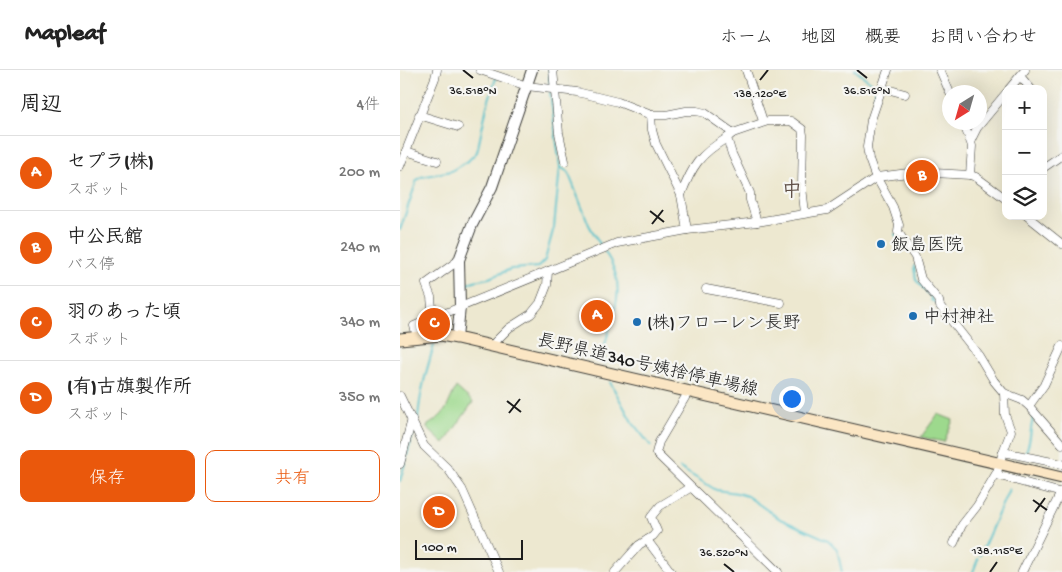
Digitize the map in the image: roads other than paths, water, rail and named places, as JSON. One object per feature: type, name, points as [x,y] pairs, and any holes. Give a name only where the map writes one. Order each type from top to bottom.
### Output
[{"type":"main road","name":"長野県道340号姨捨停車場線","points":[[400,339],[417,336],[457,338],[687,391],[863,427],[1062,478]]},
{"type":"street","points":[[400,166],[437,70]]},
{"type":"street","points":[[480,70],[527,86],[577,92],[618,102],[651,115],[666,115],[686,111],[705,113],[730,135],[750,193],[750,200],[757,222]]},
{"type":"street","points":[[457,338],[460,307],[459,260],[472,225],[492,187],[532,70]]},
{"type":"street","points":[[553,70],[552,89],[565,162]]},
{"type":"street","points":[[746,70],[763,121]]},
{"type":"street","points":[[888,70],[871,120],[867,146],[869,159],[894,207],[899,225],[898,232],[915,257],[921,279],[979,356],[994,381],[1004,393],[1022,400],[1030,406],[1062,444]]},
{"type":"street","points":[[940,70],[947,85]]},
{"type":"street","points":[[1012,85],[1022,73],[1029,85]]},
{"type":"street","points":[[883,88],[904,94]]},
{"type":"street","points":[[970,175],[971,140],[977,128],[1002,97]]},
{"type":"street","points":[[419,115],[458,127]]},
{"type":"street","points":[[651,115],[652,130],[656,144],[681,195],[687,230]]},
{"type":"street","points":[[681,195],[698,162],[710,148],[730,135],[763,121],[791,121],[802,129],[804,148],[802,187],[805,213]]},
{"type":"street","points":[[967,130],[971,140]]},
{"type":"street","points":[[406,151],[437,161]]},
{"type":"street","points":[[1047,165],[1062,155]]},
{"type":"street","points":[[417,336],[414,326],[603,248],[629,240],[687,230],[757,222],[827,210],[877,177],[916,172],[970,175],[1002,193]]},
{"type":"street","points":[[1032,220],[1062,244]]},
{"type":"street","points":[[433,319],[431,297],[426,284],[459,260]]},
{"type":"street","points":[[491,346],[509,328],[530,314],[540,303],[547,285],[548,271]]},
{"type":"street","points":[[706,290],[781,304]]},
{"type":"street","points":[[1030,406],[1044,385],[1062,346]]},
{"type":"street","points":[[687,391],[686,396],[659,442],[656,453],[778,572]]},
{"type":"street","points":[[954,542],[962,525],[977,506],[1000,462],[1011,431],[1005,415],[1004,393]]},
{"type":"street","points":[[400,396],[424,446],[448,469],[462,489],[498,572]]},
{"type":"street","points":[[400,464],[412,420]]},
{"type":"street","points":[[1000,462],[1062,464]]},
{"type":"street","points":[[1000,462],[1000,476],[1061,492],[1022,572]]},
{"type":"street","points":[[615,572],[639,545],[653,536],[657,530],[651,517],[660,506],[690,488]]},
{"type":"street","points":[[648,540],[671,572]]},
{"type":"waterway","points":[[549,70],[550,88]]},
{"type":"waterway","points":[[855,70],[876,86],[875,98]]},
{"type":"waterway","points":[[400,230],[417,180],[421,177],[451,171],[468,161],[477,152],[487,106],[496,78]]},
{"type":"waterway","points":[[464,289],[467,284],[474,281],[489,278],[511,269],[538,267],[545,260],[554,227],[560,167],[550,92]]},
{"type":"waterway","points":[[560,167],[568,172],[589,225],[601,246]]},
{"type":"waterway","points":[[895,234],[902,245]]},
{"type":"waterway","points":[[605,252],[615,273],[618,292],[615,312],[604,349],[605,364]]},
{"type":"waterway","points":[[914,266],[916,280],[932,298],[931,300],[937,303]]},
{"type":"waterway","points":[[444,327],[450,315]]},
{"type":"waterway","points":[[418,418],[422,390],[434,345]]},
{"type":"waterway","points":[[610,382],[632,422],[651,446]]},
{"type":"waterway","points":[[1025,453],[1029,444],[1034,416]]},
{"type":"waterway","points":[[400,481],[413,434]]},
{"type":"waterway","points":[[680,468],[716,490],[747,496],[780,519],[828,540],[837,549],[842,572]]},
{"type":"waterway","points":[[980,555],[1009,489]]},
{"type":"waterway","points":[[973,572],[978,559]]},
{"type":"place","name":"中公民館","points":[[922,176]]},
{"type":"place","name":"飯島医院","points":[[881,244]]},
{"type":"place","name":"セプラ(株)","points":[[597,316]]},
{"type":"place","name":"中村神社","points":[[913,316]]},
{"type":"place","name":"(株)フローレン長野","points":[[637,322]]},
{"type":"place","name":"羽のあった頃","points":[[434,324]]},
{"type":"place","name":"(有)古旗製作所","points":[[439,512]]},
{"type":"district","name":"中","points":[[792,189]]}]
